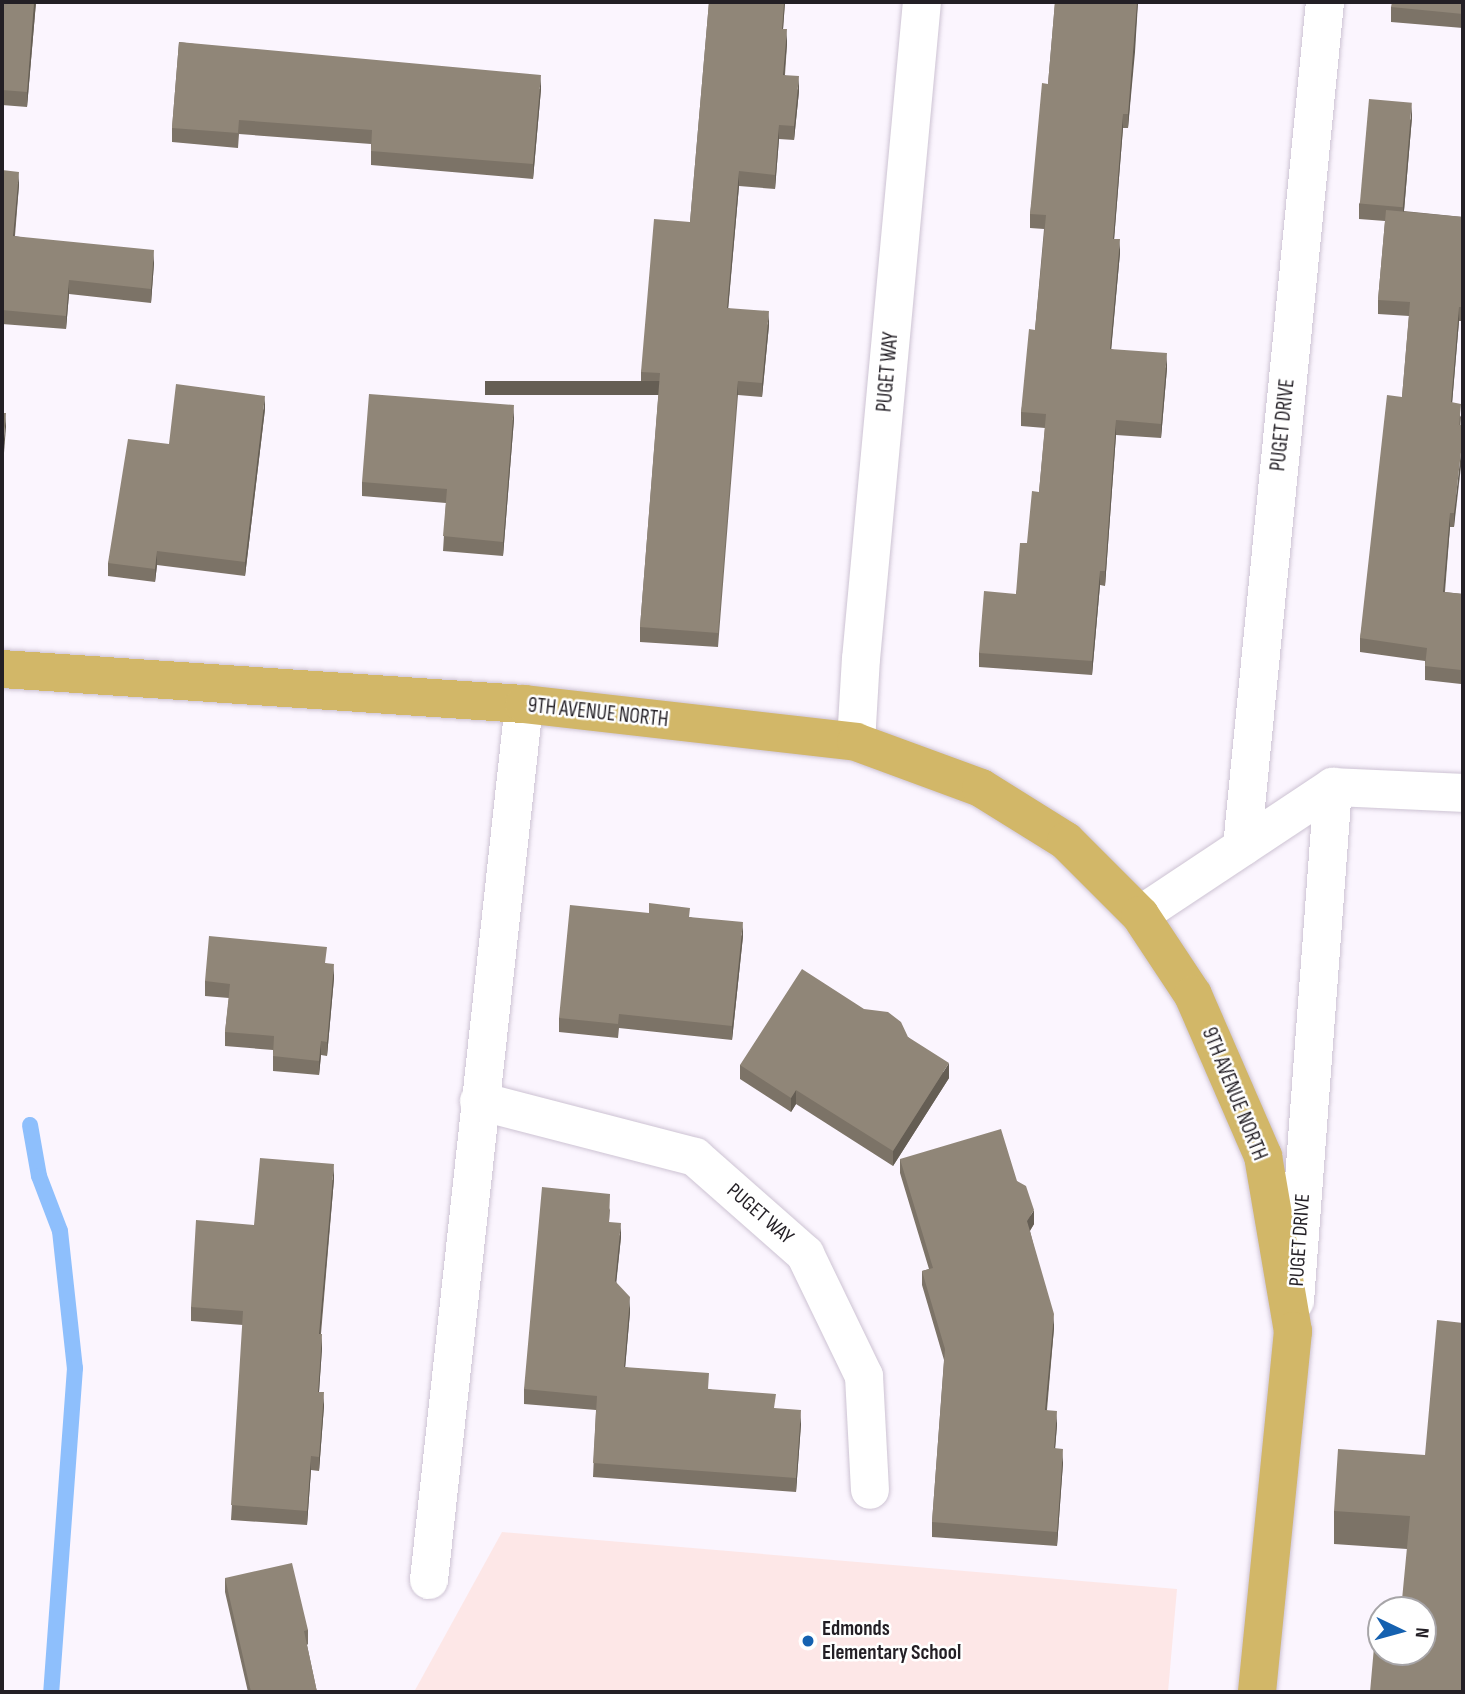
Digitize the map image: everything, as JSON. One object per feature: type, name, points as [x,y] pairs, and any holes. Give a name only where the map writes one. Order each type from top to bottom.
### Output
[{"type":"main road","name":"9TH AVENUE NORTH","points":[[2,669],[524,704],[856,742],[981,788],[1066,841],[1140,915],[1193,995],[1263,1156],[1293,1331]]},
{"type":"main road","name":"PUGET DRIVE","points":[[1257,1692],[1293,1331]]},
{"type":"street","name":"PUGET WAY","points":[[856,742],[863,631],[922,2]]},
{"type":"street","name":"PUGET DRIVE","points":[[1242,848],[1325,2]]},
{"type":"street","points":[[429,1580],[524,704]]},
{"type":"street","name":"PUGET DRIVE","points":[[1293,1331],[1333,787]]},
{"type":"street","points":[[1140,915],[1333,787],[1463,793]]},
{"type":"street","name":"PUGET WAY","points":[[479,1101],[695,1157],[805,1254],[864,1376],[870,1490]]},
{"type":"shaded area","name":"Edmonds Elementary School","points":[[502,1532],[1177,1589],[1168,1692],[414,1692]]},
{"type":"building","points":[[2,2],[34,2],[27,92],[2,90]]},
{"type":"building","points":[[709,2],[784,2],[782,29],[787,29],[783,75],[799,76],[794,126],[779,125],[775,175],[739,171],[727,308],[769,311],[762,383],[738,381],[718,633],[640,627],[660,373],[641,372],[654,219],[690,222]]},
{"type":"building","points":[[1055,2],[1137,2],[1128,114],[1123,114],[1113,239],[1120,239],[1110,349],[1167,353],[1161,424],[1116,420],[1105,571],[1100,571],[1092,661],[979,653],[984,591],[1016,594],[1020,543],[1027,543],[1032,491],[1039,492],[1046,414],[1021,412],[1029,329],[1035,330],[1046,215],[1030,214],[1042,83],[1048,84]]},
{"type":"building","points":[[1392,2],[1463,2],[1463,14],[1391,7]]},
{"type":"building","points":[[179,42],[541,75],[533,164],[371,151],[372,130],[239,120],[238,133],[172,128]]},
{"type":"building","points":[[1369,99],[1412,103],[1403,207],[1360,204]]},
{"type":"building","points":[[2,170],[19,172],[13,236],[154,250],[151,289],[69,280],[66,316],[2,310]]},
{"type":"building","points":[[1386,210],[1463,217],[1463,307],[1459,307],[1451,402],[1461,404],[1459,425],[1463,425],[1463,435],[1454,513],[1450,513],[1443,592],[1463,594],[1463,677],[1461,670],[1425,666],[1427,648],[1360,638],[1387,395],[1402,397],[1410,302],[1378,300]]},
{"type":"building","points":[[176,384],[265,396],[245,562],[157,551],[155,569],[108,563],[128,439],[169,444]]},
{"type":"building","points":[[369,394],[514,405],[503,542],[443,536],[447,489],[362,482]]},
{"type":"building","points":[[2,413],[6,413],[2,464]]},
{"type":"building","points":[[649,903],[690,908],[689,917],[743,922],[732,1026],[619,1014],[618,1024],[559,1018],[570,905],[649,913]]},
{"type":"building","points":[[209,936],[327,947],[325,963],[334,964],[327,1042],[321,1041],[319,1061],[273,1056],[274,1036],[225,1032],[230,984],[205,981]]},
{"type":"building","points":[[802,969],[864,1009],[888,1012],[901,1022],[908,1037],[949,1063],[893,1151],[796,1090],[791,1098],[740,1065]]},
{"type":"building","points":[[1001,1129],[1017,1181],[1026,1186],[1034,1210],[1027,1221],[1054,1314],[1045,1410],[1057,1411],[1054,1448],[1063,1449],[1057,1532],[932,1522],[945,1349],[922,1271],[933,1268],[900,1159]]},
{"type":"building","points":[[260,1158],[334,1164],[319,1334],[322,1334],[318,1392],[324,1392],[319,1457],[311,1456],[307,1511],[231,1505],[243,1311],[191,1307],[196,1220],[254,1225]]},
{"type":"building","points":[[542,1187],[610,1194],[609,1222],[621,1223],[615,1281],[630,1297],[624,1367],[709,1373],[708,1389],[776,1394],[774,1408],[801,1410],[796,1478],[593,1463],[597,1396],[524,1389]]},
{"type":"building","points":[[1437,1320],[1463,1323],[1463,1692],[1370,1692],[1372,1666],[1437,1666],[1437,1596],[1402,1596],[1410,1516],[1334,1511],[1338,1449],[1425,1455]]},
{"type":"building","points":[[292,1563],[308,1630],[304,1631],[317,1692],[251,1692],[225,1578]]},
{"type":"waterway","points":[[30,1125],[39,1176],[60,1231],[75,1368],[51,1692]]},
{"type":"place","name":"Edmonds Elementary School","points":[[808,1641]]}]
